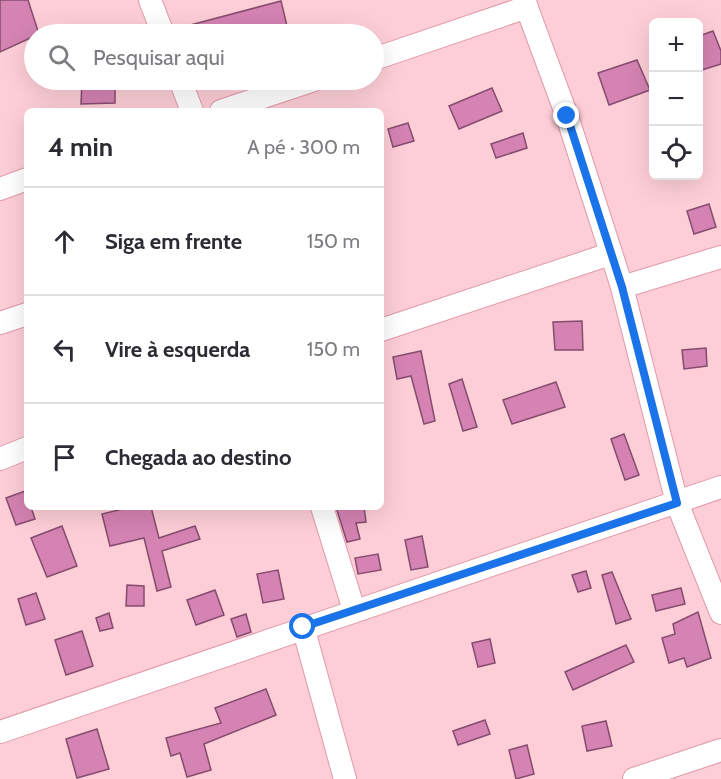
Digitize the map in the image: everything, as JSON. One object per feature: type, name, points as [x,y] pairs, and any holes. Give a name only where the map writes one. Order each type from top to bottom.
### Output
[{"type":"street","points":[[150,0],[159,24]]},
{"type":"street","points":[[384,55],[526,3],[567,116],[622,287],[677,503],[721,613]]},
{"type":"street","points":[[184,90],[191,108]]},
{"type":"street","points":[[231,108],[284,90]]},
{"type":"street","points":[[0,189],[24,180]]},
{"type":"street","points":[[384,329],[610,254]]},
{"type":"street","points":[[622,287],[721,257]]},
{"type":"street","points":[[0,323],[24,315]]},
{"type":"street","points":[[0,459],[24,449]]},
{"type":"street","points":[[0,732],[303,627],[721,487]]},
{"type":"street","points":[[323,510],[354,610]]},
{"type":"street","points":[[303,627],[345,779]]},
{"type":"street","points":[[634,779],[721,750]]},
{"type":"building","points":[[0,0],[28,0],[36,24],[24,24],[24,41],[0,52]]},
{"type":"building","points":[[281,1],[287,24],[194,24]]},
{"type":"building","points":[[713,31],[721,51],[721,64],[703,70],[703,35]]},
{"type":"building","points":[[637,60],[649,90],[609,105],[598,73]]},
{"type":"building","points":[[492,88],[502,111],[459,129],[449,106]]},
{"type":"building","points":[[82,90],[115,90],[115,103],[81,104]]},
{"type":"building","points":[[408,123],[414,141],[393,147],[388,129]]},
{"type":"building","points":[[523,133],[527,148],[496,158],[491,144]]},
{"type":"building","points":[[709,204],[716,227],[694,234],[687,211]]},
{"type":"building","points":[[582,321],[583,350],[555,350],[553,322]]},
{"type":"building","points":[[706,348],[707,366],[684,369],[682,350]]},
{"type":"building","points":[[421,351],[435,421],[424,424],[411,376],[397,379],[393,357]]},
{"type":"building","points":[[462,379],[477,427],[463,431],[449,384]]},
{"type":"building","points":[[556,382],[565,407],[512,424],[503,400]]},
{"type":"building","points":[[624,434],[639,475],[625,480],[611,439]]},
{"type":"building","points":[[24,491],[24,510],[32,510],[35,519],[16,525],[6,498]]},
{"type":"building","points":[[119,510],[152,510],[159,538],[195,526],[200,539],[162,551],[171,587],[157,591],[144,538],[110,546],[102,514]]},
{"type":"building","points":[[337,510],[364,510],[366,522],[356,523],[360,539],[347,542]]},
{"type":"building","points":[[62,526],[77,566],[47,577],[31,538]]},
{"type":"building","points":[[422,536],[428,567],[411,570],[405,540]]},
{"type":"building","points":[[378,554],[381,570],[358,574],[355,558]]},
{"type":"building","points":[[278,570],[284,599],[263,603],[257,574]]},
{"type":"building","points":[[586,571],[591,588],[578,592],[572,575]]},
{"type":"building","points":[[612,572],[631,619],[616,624],[602,575]]},
{"type":"building","points":[[127,585],[144,586],[144,606],[126,606]]},
{"type":"building","points":[[681,588],[685,604],[656,611],[652,595]]},
{"type":"building","points":[[215,590],[224,615],[196,625],[187,600]]},
{"type":"building","points":[[36,593],[45,619],[26,625],[18,599]]},
{"type":"building","points":[[698,612],[711,658],[687,667],[684,658],[669,663],[662,638],[675,634],[673,624]]},
{"type":"building","points":[[109,613],[113,628],[100,631],[96,618]]},
{"type":"building","points":[[246,614],[251,632],[237,637],[231,619]]},
{"type":"building","points":[[82,631],[93,666],[66,675],[55,640]]},
{"type":"building","points":[[490,639],[495,663],[478,667],[472,643]]},
{"type":"building","points":[[626,645],[634,662],[573,690],[565,672]]},
{"type":"building","points":[[266,689],[276,715],[204,744],[211,770],[187,777],[180,753],[171,756],[166,738],[221,723],[215,708]]},
{"type":"building","points":[[485,720],[490,734],[458,745],[453,731]]},
{"type":"building","points":[[606,721],[612,746],[587,751],[582,726]]},
{"type":"building","points":[[97,729],[109,769],[77,778],[66,739]]},
{"type":"building","points":[[527,745],[534,774],[516,779],[509,750]]},
{"type":"route","points":[[303,627],[677,503],[622,287],[567,116]]}]
